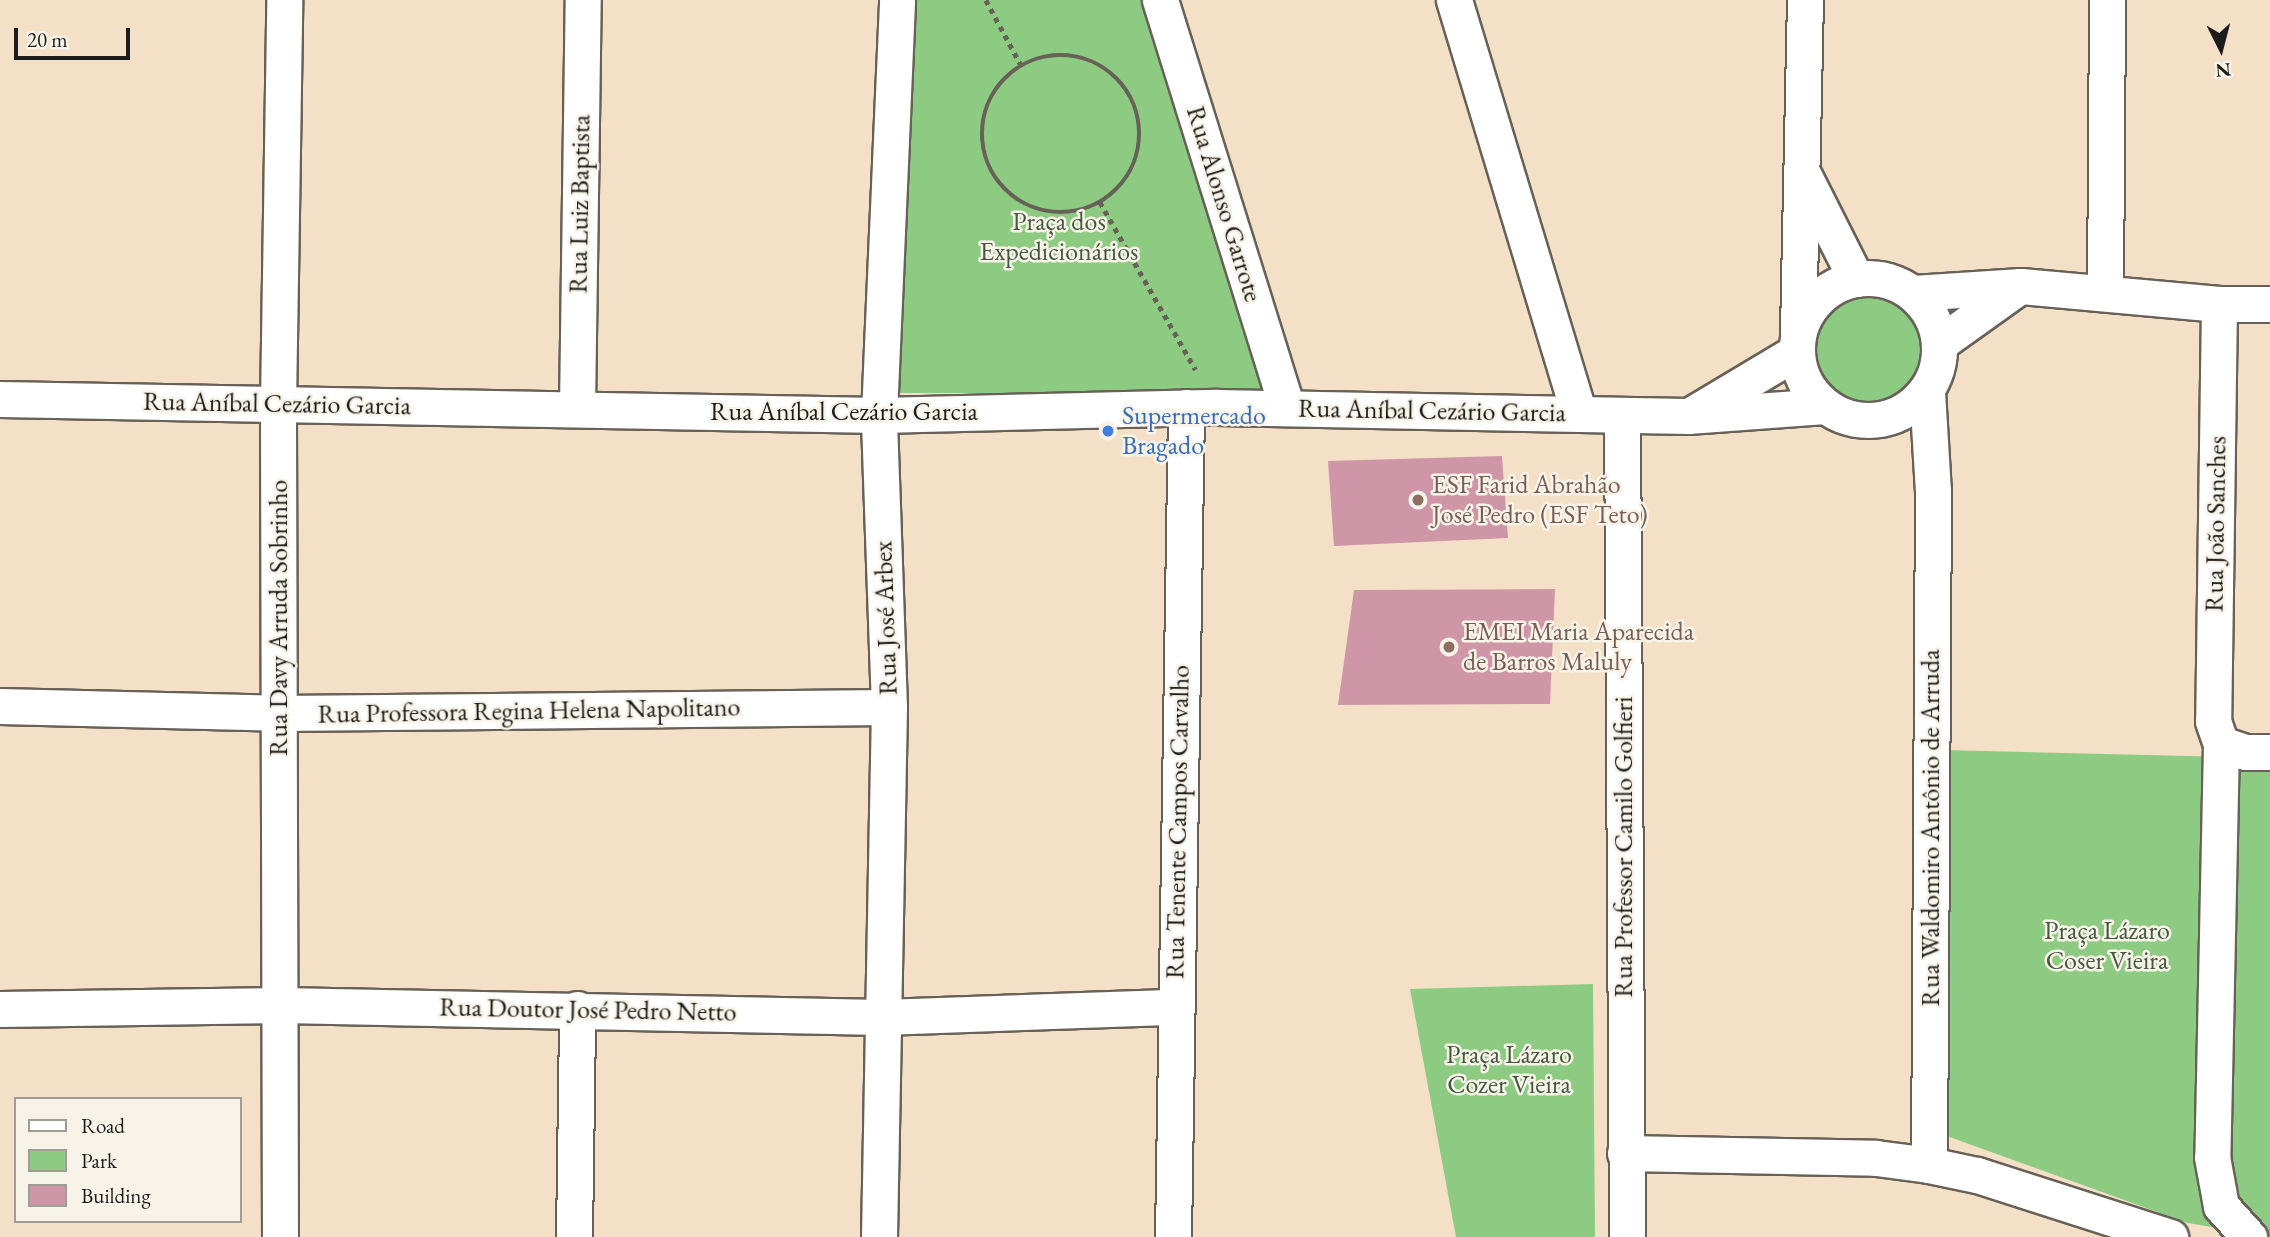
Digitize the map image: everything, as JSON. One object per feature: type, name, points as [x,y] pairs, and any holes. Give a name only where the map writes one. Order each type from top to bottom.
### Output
[{"type":"street","name":"Rua Davy Arruda Sobrinho","points":[[280,1237],[282,1005],[278,404],[284,0]]},
{"type":"street","name":"Rua Luiz Baptista","points":[[577,409],[583,0]]},
{"type":"street","name":"Rua José Arbex","points":[[879,1237],[890,707],[879,415],[897,0]]},
{"type":"street","name":"Rua Alonso Garrote","points":[[1160,0],[1287,408]]},
{"type":"street","points":[[1454,0],[1579,413]]},
{"type":"street","points":[[1779,0],[1804,70]]},
{"type":"street","points":[[1688,416],[1797,342],[1819,297],[1856,279],[1896,283],[1913,293],[1932,316],[1940,343],[1937,368],[1927,391],[1911,407],[1890,417],[1867,421],[1825,407],[1810,391],[1797,342],[1799,165],[1805,0]]},
{"type":"street","points":[[2105,292],[2107,0]]},
{"type":"street","points":[[1799,165],[1856,279]]},
{"type":"street","points":[[1940,343],[2021,286]]},
{"type":"street","points":[[1913,293],[2021,286],[2219,304],[2270,304]]},
{"type":"street","name":"Rua João Sanches","points":[[2219,304],[2213,721],[2221,744],[2211,1157],[2221,1206],[2249,1237]]},
{"type":"street","name":"Rua Waldomiro Antônio de Arruda","points":[[1927,391],[1933,491],[1929,1166]]},
{"type":"street","name":"Rua Aníbal Cezário Garcia","points":[[0,399],[879,415],[1201,407],[1688,416],[1825,407]]},
{"type":"street","name":"Rua Tenente Campos Carvalho","points":[[1173,1237],[1175,1007],[1201,407]]},
{"type":"street","name":"Rua Professor Camilo Golfieri","points":[[1622,415],[1625,1153],[1628,1237]]},
{"type":"street","points":[[1890,417],[1933,491]]},
{"type":"street","name":"Rua Professora Regina Helena Napolitano","points":[[0,706],[278,713],[890,707]]},
{"type":"street","points":[[2221,744],[2246,752],[2270,752]]},
{"type":"street","name":"Rua Doutor José Pedro Netto","points":[[0,1009],[282,1005],[882,1017],[1175,1007]]},
{"type":"street","points":[[574,1237],[577,1009]]},
{"type":"street","points":[[1625,1153],[1876,1158],[1929,1166],[1977,1174],[2169,1237]]},
{"type":"path","points":[[986,0],[1021,65]]},
{"type":"path","points":[[1058,55],[1098,64],[1123,83],[1137,107],[1141,141],[1136,164],[1124,184],[1100,202],[1074,213],[1052,213],[1023,204],[1003,188],[988,165],[982,148],[983,116],[1007,76],[1021,65],[1058,55]]},
{"type":"path","points":[[1100,202],[1201,407]]},
{"type":"green space","name":"Praça dos Expedicionários","points":[[905,0],[1146,0],[1274,393],[899,393]]},
{"type":"green space","points":[[1867,296],[1887,300],[1905,311],[1916,329],[1920,349],[1916,369],[1905,387],[1887,398],[1867,402],[1847,398],[1829,387],[1818,369],[1814,349],[1818,329],[1829,311],[1847,300]]},
{"type":"green space","name":"Praça Lázaro Coser Vieira","points":[[1943,750],[2270,758],[2270,1237],[2188,1223],[1944,1135]]},
{"type":"green space","name":"Praça Lázaro Cozer Vieira","points":[[1593,984],[1595,1237],[1456,1237],[1410,989]]},
{"type":"building","name":"ESF Farid Abrahão José Pedro (ESF Teto)","points":[[1502,456],[1508,538],[1334,546],[1328,461]]},
{"type":"building","name":"EMEI Maria Aparecida de Barros Maluly","points":[[1555,589],[1550,704],[1338,705],[1354,590]]},
{"type":"place","name":"Supermercado Bragado","points":[[1108,431]]},
{"type":"place","name":"ESF Farid Abrahão José Pedro (ESF Teto)","points":[[1418,500]]},
{"type":"place","name":"EMEI Maria Aparecida de Barros Maluly","points":[[1449,647]]}]
